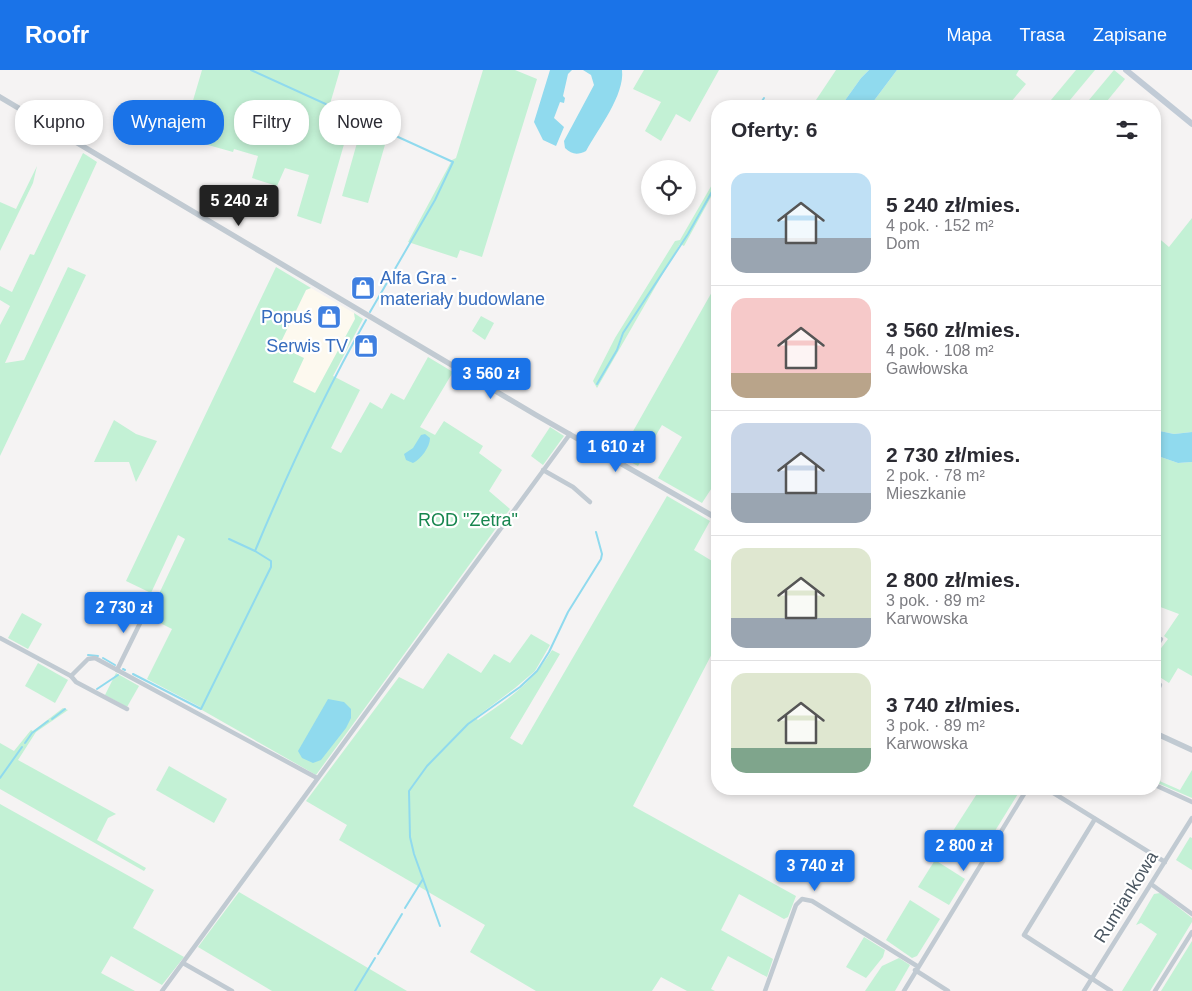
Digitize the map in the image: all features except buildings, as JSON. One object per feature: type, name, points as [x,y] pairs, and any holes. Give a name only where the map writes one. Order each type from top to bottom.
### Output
[{"type":"main road","points":[[1126,70],[1192,124]]},
{"type":"street","points":[[0,97],[711,516]]},
{"type":"street","points":[[162,991],[570,434]]},
{"type":"street","points":[[543,470],[573,487],[590,502]]},
{"type":"street","points":[[117,670],[148,607]]},
{"type":"street","points":[[0,638],[72,676],[76,682],[127,709]]},
{"type":"street","points":[[72,676],[91,658],[117,670],[317,778]]},
{"type":"street","points":[[1161,737],[1192,750]]},
{"type":"street","points":[[1161,788],[1192,802]]},
{"type":"street","points":[[904,991],[916,968],[1023,795]]},
{"type":"street","points":[[1056,795],[1165,862]]},
{"type":"street","name":"Rumiankowa","points":[[1084,991],[1192,818]]},
{"type":"street","points":[[1095,819],[1024,933],[1028,940],[1111,991]]},
{"type":"street","points":[[1151,884],[1192,914]]},
{"type":"street","points":[[765,991],[796,905],[802,899],[812,901],[916,968],[948,991]]},
{"type":"street","points":[[1155,991],[1192,932]]},
{"type":"street","points":[[183,962],[232,991]]},
{"type":"shaded area","points":[[311,288],[354,313],[355,319],[315,394],[292,382],[279,346],[306,290]]},
{"type":"green space","points":[[202,70],[340,70],[331,100],[319,100],[319,145],[344,145],[321,224],[297,216],[309,175],[285,168],[277,186],[252,178],[258,156],[234,149],[233,152],[208,145],[224,145],[224,100],[193,100]]},
{"type":"green space","points":[[483,70],[515,70],[537,79],[482,257],[460,250],[457,258],[408,242],[452,160],[456,158]]},
{"type":"green space","points":[[644,70],[719,70],[690,122],[676,114],[661,141],[645,131],[661,102],[633,89]]},
{"type":"green space","points":[[836,70],[869,70],[845,100],[816,100]]},
{"type":"green space","points":[[897,70],[1019,70],[1016,75],[1026,84],[1013,100],[874,100]]},
{"type":"green space","points":[[1076,70],[1095,70],[1070,100],[1051,100]]},
{"type":"green space","points":[[1114,70],[1125,79],[1108,100],[1089,100]]},
{"type":"green space","points":[[356,145],[385,145],[368,203],[342,196]]},
{"type":"green space","points":[[83,153],[97,162],[5,363],[24,360],[68,267],[86,275],[0,456],[0,325],[10,306],[0,300],[0,286],[12,292],[30,254],[34,255]]},
{"type":"green space","points":[[37,166],[33,183],[0,251],[0,202],[16,209]]},
{"type":"green space","points":[[711,186],[711,197],[684,246],[680,244],[597,388],[593,381],[615,338],[675,241],[680,240]]},
{"type":"green space","points":[[1192,218],[1192,432],[1174,434],[1161,431],[1161,240],[1169,247]]},
{"type":"green space","name":"ROD \"Zetra\"","points":[[276,267],[311,288],[306,290],[279,346],[304,358],[293,382],[315,393],[355,319],[354,313],[363,319],[333,376],[360,390],[331,448],[341,453],[370,402],[382,409],[391,393],[404,400],[428,357],[453,372],[420,427],[435,435],[444,421],[483,446],[479,453],[502,470],[489,491],[510,509],[316,775],[202,710],[202,708],[147,679],[172,629],[148,617],[185,539],[178,535],[151,593],[126,581]]},
{"type":"green space","points":[[711,294],[711,489],[702,503],[658,478],[682,437],[662,425],[638,466],[619,456]]},
{"type":"green space","points":[[481,316],[494,323],[485,340],[472,331]]},
{"type":"green space","points":[[114,420],[136,434],[157,441],[136,482],[129,462],[94,462]]},
{"type":"green space","points":[[550,427],[564,436],[543,465],[531,456]]},
{"type":"green space","points":[[1161,457],[1178,463],[1192,462],[1192,676],[1178,668],[1169,683],[1161,678],[1161,648],[1168,639],[1164,636],[1179,614],[1161,607]]},
{"type":"green space","points":[[667,496],[710,521],[694,550],[711,560],[711,656],[633,806],[796,896],[788,917],[784,919],[739,894],[721,930],[773,959],[767,977],[728,956],[711,989],[715,991],[687,991],[661,977],[652,991],[536,991],[470,952],[485,925],[339,840],[347,825],[306,801],[399,677],[423,689],[448,653],[481,673],[494,654],[510,663],[531,634],[550,645],[535,671],[475,718],[478,720],[519,690],[536,672],[552,650],[560,654],[510,738],[522,745]]},
{"type":"green space","points":[[22,613],[42,624],[28,649],[8,638]]},
{"type":"green space","points":[[38,663],[68,680],[55,703],[25,686]]},
{"type":"green space","points":[[116,673],[139,686],[127,707],[105,695]]},
{"type":"green space","points":[[63,708],[68,710],[36,732],[18,760],[116,814],[108,818],[97,840],[146,868],[144,871],[0,789],[0,743],[14,751],[31,730],[33,731]]},
{"type":"green space","points":[[169,766],[227,799],[214,823],[156,790]]},
{"type":"green space","points":[[1192,770],[1192,798],[1161,785],[1161,782],[1180,790]]},
{"type":"green space","points":[[976,795],[1017,795],[982,852],[951,834]]},
{"type":"green space","points":[[0,804],[154,890],[133,928],[184,957],[162,985],[111,956],[101,973],[135,991],[0,991]]},
{"type":"green space","points":[[1190,837],[1192,838],[1192,870],[1176,860]]},
{"type":"green space","points":[[935,860],[965,879],[949,905],[918,887]]},
{"type":"green space","points":[[239,892],[407,991],[272,991],[198,947]]},
{"type":"green space","points":[[1160,893],[1192,918],[1192,922],[1150,991],[1122,991],[1157,934],[1141,923],[1136,925],[1154,894]]},
{"type":"green space","points":[[910,900],[940,919],[917,956],[912,958],[886,940]]},
{"type":"green space","points":[[864,937],[885,950],[883,957],[866,978],[846,967]]},
{"type":"green space","points":[[1192,941],[1192,991],[1161,991]]},
{"type":"green space","points":[[899,958],[910,965],[895,991],[865,991],[882,966]]},
{"type":"water","points":[[550,70],[572,70],[568,74],[563,96],[565,98],[564,103],[560,102],[554,118],[564,127],[556,146],[543,140],[534,122]]},
{"type":"water","points":[[583,70],[622,70],[622,80],[615,101],[586,151],[575,154],[565,148],[564,141],[594,85],[591,75]]},
{"type":"water","points":[[869,70],[897,70],[874,100],[845,100]]},
{"type":"water","points":[[1161,431],[1174,434],[1192,432],[1192,462],[1178,463],[1161,457]]},
{"type":"water","points":[[425,434],[430,438],[419,459],[413,463],[406,460],[404,454],[413,448],[421,435]]},
{"type":"water","points":[[328,699],[344,702],[351,709],[351,718],[346,728],[321,760],[313,763],[302,758],[298,751]]},
{"type":"waterway","points":[[251,70],[453,162],[435,200],[370,312]]},
{"type":"waterway","points":[[597,384],[617,350],[623,333],[688,234],[711,193]]},
{"type":"waterway","points":[[133,674],[201,709],[271,567],[271,561],[255,551],[321,405],[366,320]]},
{"type":"waterway","points":[[440,926],[414,854],[410,837],[409,791],[427,766],[468,724],[520,687],[537,671],[549,652],[568,612],[601,559],[602,554],[596,532]]},
{"type":"waterway","points":[[229,539],[255,551]]},
{"type":"waterway","points":[[88,655],[98,656]]},
{"type":"waterway","points":[[103,658],[115,665]]},
{"type":"waterway","points":[[97,689],[118,675]]},
{"type":"waterway","points":[[52,719],[65,709]]},
{"type":"waterway","points":[[25,743],[32,733],[48,721]]},
{"type":"waterway","points":[[0,778],[22,747]]},
{"type":"waterway","points":[[405,908],[423,879]]},
{"type":"waterway","points":[[378,954],[402,914]]},
{"type":"waterway","points":[[355,991],[375,958]]},
{"type":"place","name":"Alfa Gra - materiały budowlane","points":[[363,288]]},
{"type":"place","name":"Popuś","points":[[329,317]]},
{"type":"place","name":"Serwis TV","points":[[366,346]]}]
